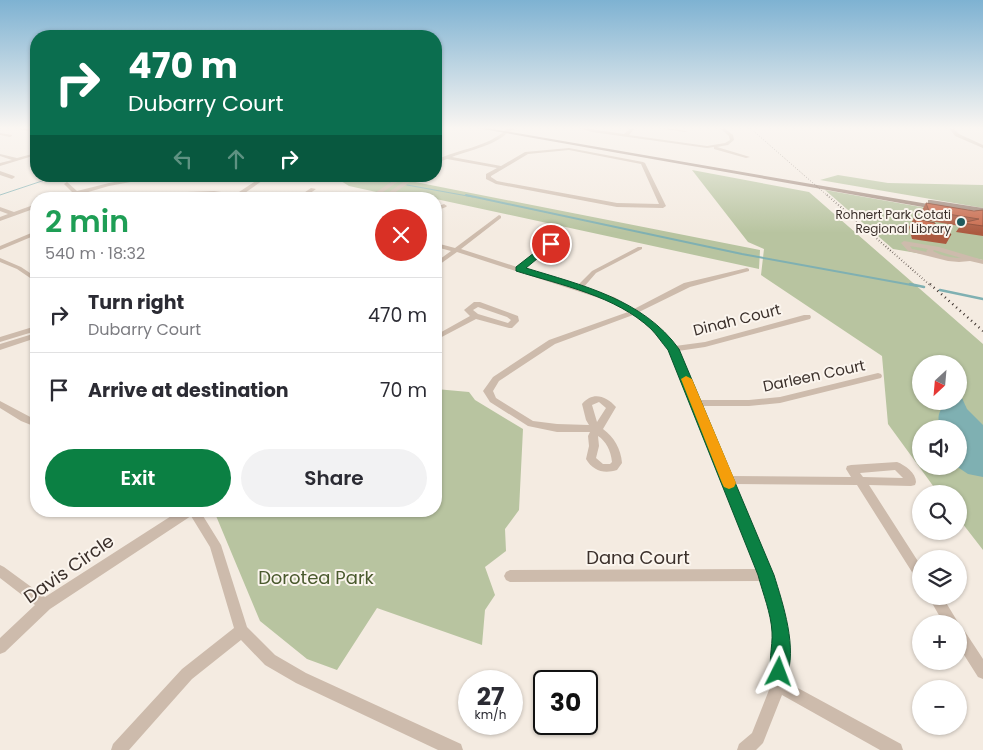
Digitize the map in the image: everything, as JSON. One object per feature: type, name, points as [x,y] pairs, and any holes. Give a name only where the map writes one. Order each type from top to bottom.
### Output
[{"type":"main road","points":[[691,163],[983,215]]},
{"type":"main road","points":[[702,163],[983,210]]},
{"type":"street","points":[[485,163],[503,166]]},
{"type":"street","points":[[508,163],[488,175],[488,178],[496,182],[617,205],[663,206],[643,163]]},
{"type":"street","points":[[0,174],[12,177]]},
{"type":"street","points":[[80,192],[119,182]]},
{"type":"street","points":[[243,192],[258,182]]},
{"type":"street","points":[[391,192],[405,182]]},
{"type":"street","points":[[68,184],[75,192]]},
{"type":"street","points":[[380,192],[391,185],[401,184]]},
{"type":"street","points":[[308,192],[313,189]]},
{"type":"street","points":[[0,219],[30,208]]},
{"type":"street","points":[[0,209],[14,214]]},
{"type":"street","points":[[442,260],[499,217]]},
{"type":"street","points":[[519,269],[564,232]]},
{"type":"street","points":[[0,248],[30,236]]},
{"type":"street","points":[[970,259],[960,260],[910,250],[904,243],[934,248],[983,262]]},
{"type":"street","points":[[442,246],[611,299],[654,326],[673,349],[766,575],[778,613],[780,632],[778,685],[758,738],[745,750]]},
{"type":"street","points":[[579,288],[594,272],[640,248]]},
{"type":"street","points":[[934,248],[929,251],[936,256]]},
{"type":"street","points":[[0,260],[19,268],[30,276]]},
{"type":"street","points":[[596,429],[557,428],[531,424],[493,400],[488,391],[496,379],[552,342],[634,312],[687,284],[747,270]]},
{"type":"street","points":[[442,335],[475,316],[508,326],[516,321],[510,315],[477,304],[468,310],[475,316]]},
{"type":"street","name":"Dinah Court","points":[[673,349],[705,344],[807,317]]},
{"type":"street","points":[[0,340],[30,330]]},
{"type":"street","points":[[0,347],[30,337]]},
{"type":"street","name":"Darleen Court","points":[[696,403],[748,403],[780,400],[878,376]]},
{"type":"street","points":[[0,404],[30,422]]},
{"type":"street","points":[[728,480],[860,480],[911,482],[911,478],[897,466],[851,469],[860,480],[912,562]]},
{"type":"street","name":"Davis Circle","points":[[0,647],[45,605],[180,517]]},
{"type":"street","points":[[198,517],[215,545],[242,631],[270,660],[301,678],[455,750]]},
{"type":"street","points":[[0,571],[45,605]]},
{"type":"street","name":"Dana Court","points":[[510,576],[766,575]]},
{"type":"street","points":[[119,750],[187,674],[242,631]]},
{"type":"street","points":[[967,647],[983,672]]},
{"type":"street","points":[[778,685],[895,750]]},
{"type":"green space","points":[[692,170],[809,192],[983,344],[983,550],[967,529],[967,485],[932,485],[925,475],[967,475],[967,420],[912,420],[912,457],[888,424],[882,356],[761,275],[764,249],[748,242]]},
{"type":"green space","points":[[838,175],[888,183],[983,185],[983,208],[820,180]]},
{"type":"green space","points":[[343,182],[415,182],[760,250],[759,269],[442,200],[442,192],[376,192],[349,186]]},
{"type":"green space","points":[[825,190],[983,218],[983,260],[968,257],[964,261],[893,249]]},
{"type":"green space","name":"Dorotea Park","points":[[442,390],[469,392],[475,400],[523,429],[519,510],[505,529],[506,551],[485,567],[495,595],[485,610],[482,645],[377,608],[337,670],[307,659],[260,621],[217,517],[442,517]]},
{"type":"water","points":[[941,410],[968,410],[983,425],[983,477],[967,473],[967,420],[939,420]]},
{"type":"building","points":[[926,203],[974,211],[983,210],[983,226],[962,223],[979,219],[929,211]]},
{"type":"building","points":[[914,218],[935,223],[935,226],[945,226],[951,235],[918,229]]},
{"type":"waterway","points":[[0,195],[39,182]]},
{"type":"waterway","points":[[407,185],[473,197]]},
{"type":"waterway","points":[[466,195],[742,254],[917,286]]},
{"type":"waterway","points":[[910,284],[924,287]]},
{"type":"waterway","points":[[940,290],[983,299]]},
{"type":"railway","points":[[790,163],[829,197]]},
{"type":"railway","points":[[827,195],[931,286]]},
{"type":"railway","points":[[930,284],[983,331]]},
{"type":"slow traffic","points":[[686,379],[729,483]]},
{"type":"place","name":"Rohnert Park Cotati Regional Library","points":[[961,222]]},
{"type":"route","points":[[551,244],[519,269],[611,299],[625,306],[654,326],[673,349],[766,575],[778,613],[780,632],[779,672]]}]
